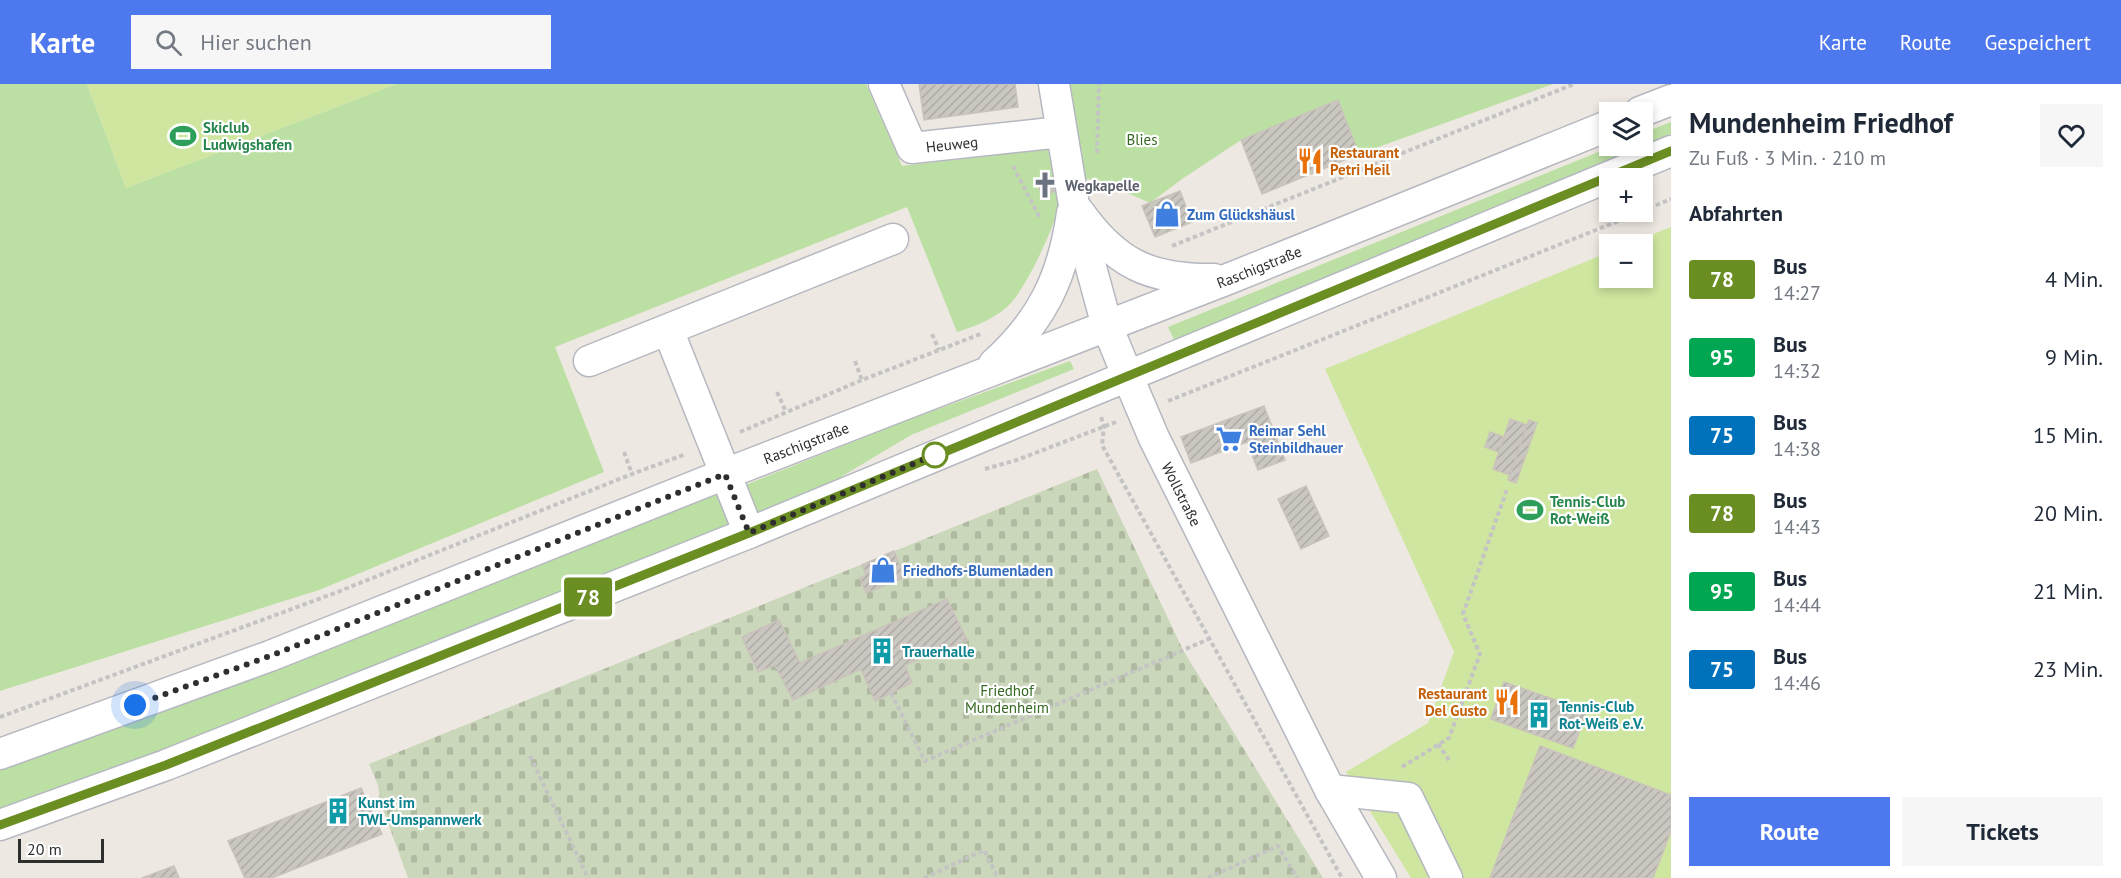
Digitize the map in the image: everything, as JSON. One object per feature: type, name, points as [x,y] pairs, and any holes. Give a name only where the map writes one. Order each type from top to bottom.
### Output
[{"type":"street","name":"Heuweg","points":[[884,84],[912,148],[1061,132]]},
{"type":"street","name":"Wollstraße","points":[[1054,84],[1074,205],[1107,326],[1128,377],[1154,438],[1330,790],[1381,878]]},
{"type":"street","points":[[1653,107],[1671,100]]},
{"type":"street","name":"Raschigstraße","points":[[0,754],[270,656],[725,474],[1228,279],[1599,129]]},
{"type":"street","points":[[0,825],[166,765],[749,533],[1671,151]]},
{"type":"street","points":[[1074,205],[1095,234],[1141,269],[1182,279],[1228,279]]},
{"type":"street","points":[[983,374],[1017,343],[1047,298],[1058,274],[1068,241],[1074,205]]},
{"type":"street","points":[[589,361],[893,238]]},
{"type":"street","points":[[668,330],[749,533]]},
{"type":"street","points":[[1330,790],[1408,798],[1447,878]]},
{"type":"path","points":[[1097,157],[1099,84]]},
{"type":"path","points":[[1169,248],[1574,84]]},
{"type":"path","points":[[999,138],[1040,218],[1040,228]]},
{"type":"path","points":[[1653,206],[1671,199]]},
{"type":"path","points":[[1176,398],[1615,222]]},
{"type":"path","points":[[0,717],[335,593],[713,444],[862,380],[993,329]]},
{"type":"path","points":[[932,334],[939,350]]},
{"type":"path","points":[[855,361],[862,380]]},
{"type":"path","points":[[777,392],[786,412]]},
{"type":"path","points":[[1104,426],[1102,445],[1342,878]]},
{"type":"path","points":[[624,452],[632,474]]},
{"type":"path","points":[[1372,794],[1389,775],[1449,738],[1480,654],[1463,614],[1507,489]]},
{"type":"path","points":[[891,693],[925,761],[1209,639]]},
{"type":"path","points":[[1438,744],[1449,760]]},
{"type":"path","points":[[530,756],[588,878]]},
{"type":"path","points":[[1208,878],[1278,846],[1297,878]]},
{"type":"path","points":[[924,878],[984,850],[998,878]]},
{"type":"green space","points":[[0,84],[87,84],[126,188],[396,84],[866,84],[902,166],[1048,149],[1058,208],[1037,260],[1014,300],[989,319],[957,332],[907,207],[555,347],[604,472],[319,590],[0,691]]},
{"type":"green space","name":"Skiclub Ludwigshafen","points":[[87,84],[396,84],[126,188]]},
{"type":"green space","name":"Blies","points":[[1069,84],[1553,84],[1359,154],[1338,101],[1241,140],[1150,203],[1098,180],[1084,179]]},
{"type":"green space","points":[[1671,122],[1671,134],[1653,142],[1653,129]]},
{"type":"green space","points":[[1599,152],[1599,156],[1619,156],[1175,342],[1168,327]]},
{"type":"green space","name":"Tennis-Club Rot-Weiß","points":[[1671,227],[1671,878],[1411,878],[1346,772],[1428,723],[1454,652],[1325,369],[1599,256],[1599,288],[1653,288],[1653,234]]},
{"type":"green space","points":[[1070,361],[1074,369],[911,435],[829,484],[750,516],[745,485],[908,420]]},
{"type":"green space","name":"Friedhof Mundenheim","points":[[1097,469],[1183,650],[1323,878],[408,878],[369,764]]},
{"type":"green space","points":[[725,474],[749,533],[0,825],[0,754]]},
{"type":"building","points":[[919,84],[1015,84],[1018,107],[924,120]]},
{"type":"building","points":[[1338,100],[1359,154],[1262,194],[1241,140]]},
{"type":"building","name":"Wegkapelle","points":[[1047,174],[1055,191],[1043,197],[1035,180]]},
{"type":"building","name":"Zum Glückshäusl","points":[[1180,191],[1192,222],[1155,237],[1142,206]]},
{"type":"building","name":"Reimar Sehl Steinbildhauer","points":[[1264,406],[1285,460],[1258,470],[1247,442],[1191,463],[1181,437]]},
{"type":"building","points":[[1510,419],[1527,425],[1510,475],[1493,469]]},
{"type":"building","points":[[1529,420],[1537,423],[1516,483],[1508,480]]},
{"type":"building","points":[[1490,432],[1504,437],[1499,452],[1485,447]]},
{"type":"building","points":[[1306,486],[1329,536],[1301,549],[1278,499]]},
{"type":"building","name":"Friedhofs-Blumenladen","points":[[894,551],[905,577],[866,593],[860,578],[866,575],[862,565]]},
{"type":"building","name":"Trauerhalle","points":[[947,599],[967,640],[905,665],[912,683],[875,701],[861,669],[793,700],[775,665],[758,672],[742,637],[779,620],[800,663]]},
{"type":"building","name":"Tennis-Club Rot-Weiß e.V.","points":[[1504,682],[1587,711],[1573,748],[1491,719]]},
{"type":"building","points":[[1540,746],[1671,795],[1671,831],[1653,878],[1490,878]]},
{"type":"building","name":"Kunst im TWL-Umspannwerk","points":[[361,788],[382,834],[272,878],[245,878],[228,841]]},
{"type":"building","points":[[174,866],[179,878],[142,878]]},
{"type":"bus line","name":"78","points":[[0,825],[166,765],[749,533],[1671,151]]},
{"type":"place","name":"Skiclub Ludwigshafen","points":[[183,136]]},
{"type":"place","name":"Restaurant Petri Heil","points":[[1310,161]]},
{"type":"place","name":"Wegkapelle","points":[[1045,185]]},
{"type":"place","name":"Zum Glückshäusl","points":[[1167,214]]},
{"type":"place","name":"Reimar Sehl Steinbildhauer","points":[[1229,439]]},
{"type":"place","name":"Tennis-Club Rot-Weiß","points":[[1530,510]]},
{"type":"place","name":"Friedhofs-Blumenladen","points":[[883,570]]},
{"type":"place","name":"Trauerhalle","points":[[882,651]]},
{"type":"place","name":"Restaurant Del Gusto","points":[[1507,702]]},
{"type":"place","name":"Tennis-Club Rot-Weiß e.V.","points":[[1539,715]]},
{"type":"place","name":"Kunst im TWL-Umspannwerk","points":[[338,811]]},
{"type":"route","points":[[135,705],[270,656],[725,474],[749,533],[937,454],[935,455]]}]
